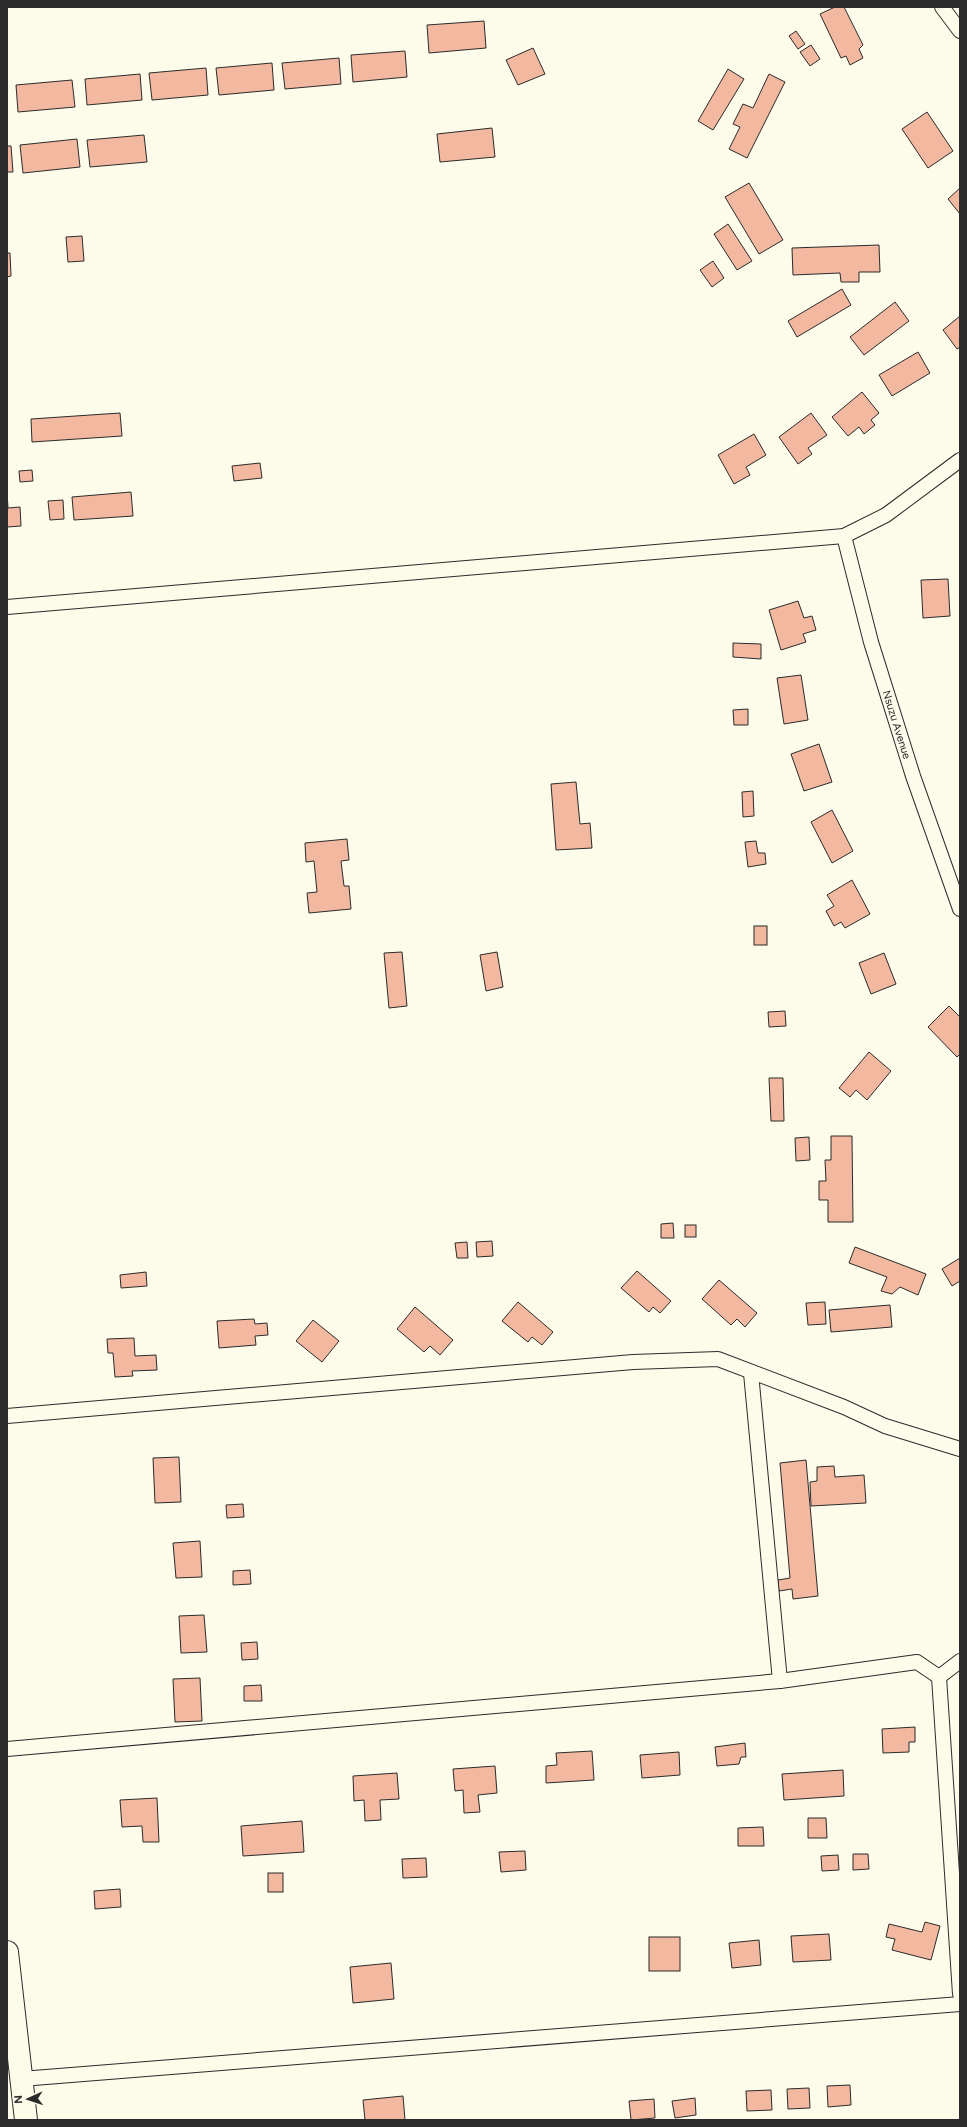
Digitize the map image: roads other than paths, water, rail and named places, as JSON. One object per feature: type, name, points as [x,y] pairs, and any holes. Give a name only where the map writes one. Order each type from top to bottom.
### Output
[{"type":"main road","points":[[7,1952],[26,2120]]},
{"type":"street","points":[[942,7],[960,31]]},
{"type":"street","points":[[7,607],[844,536],[886,516],[960,460]]},
{"type":"street","name":"Nsuzu Avenue","points":[[844,536],[871,642],[913,776],[960,909]]},
{"type":"street","points":[[7,1416],[633,1362],[718,1360],[844,1407],[885,1426],[960,1449]]},
{"type":"street","points":[[751,1372],[780,1681]]},
{"type":"street","points":[[939,1677],[960,1661]]},
{"type":"street","points":[[7,1749],[780,1681],[917,1662],[939,1677]]},
{"type":"street","points":[[939,1677],[960,1994]]},
{"type":"street","points":[[21,2079],[960,2004]]}]
